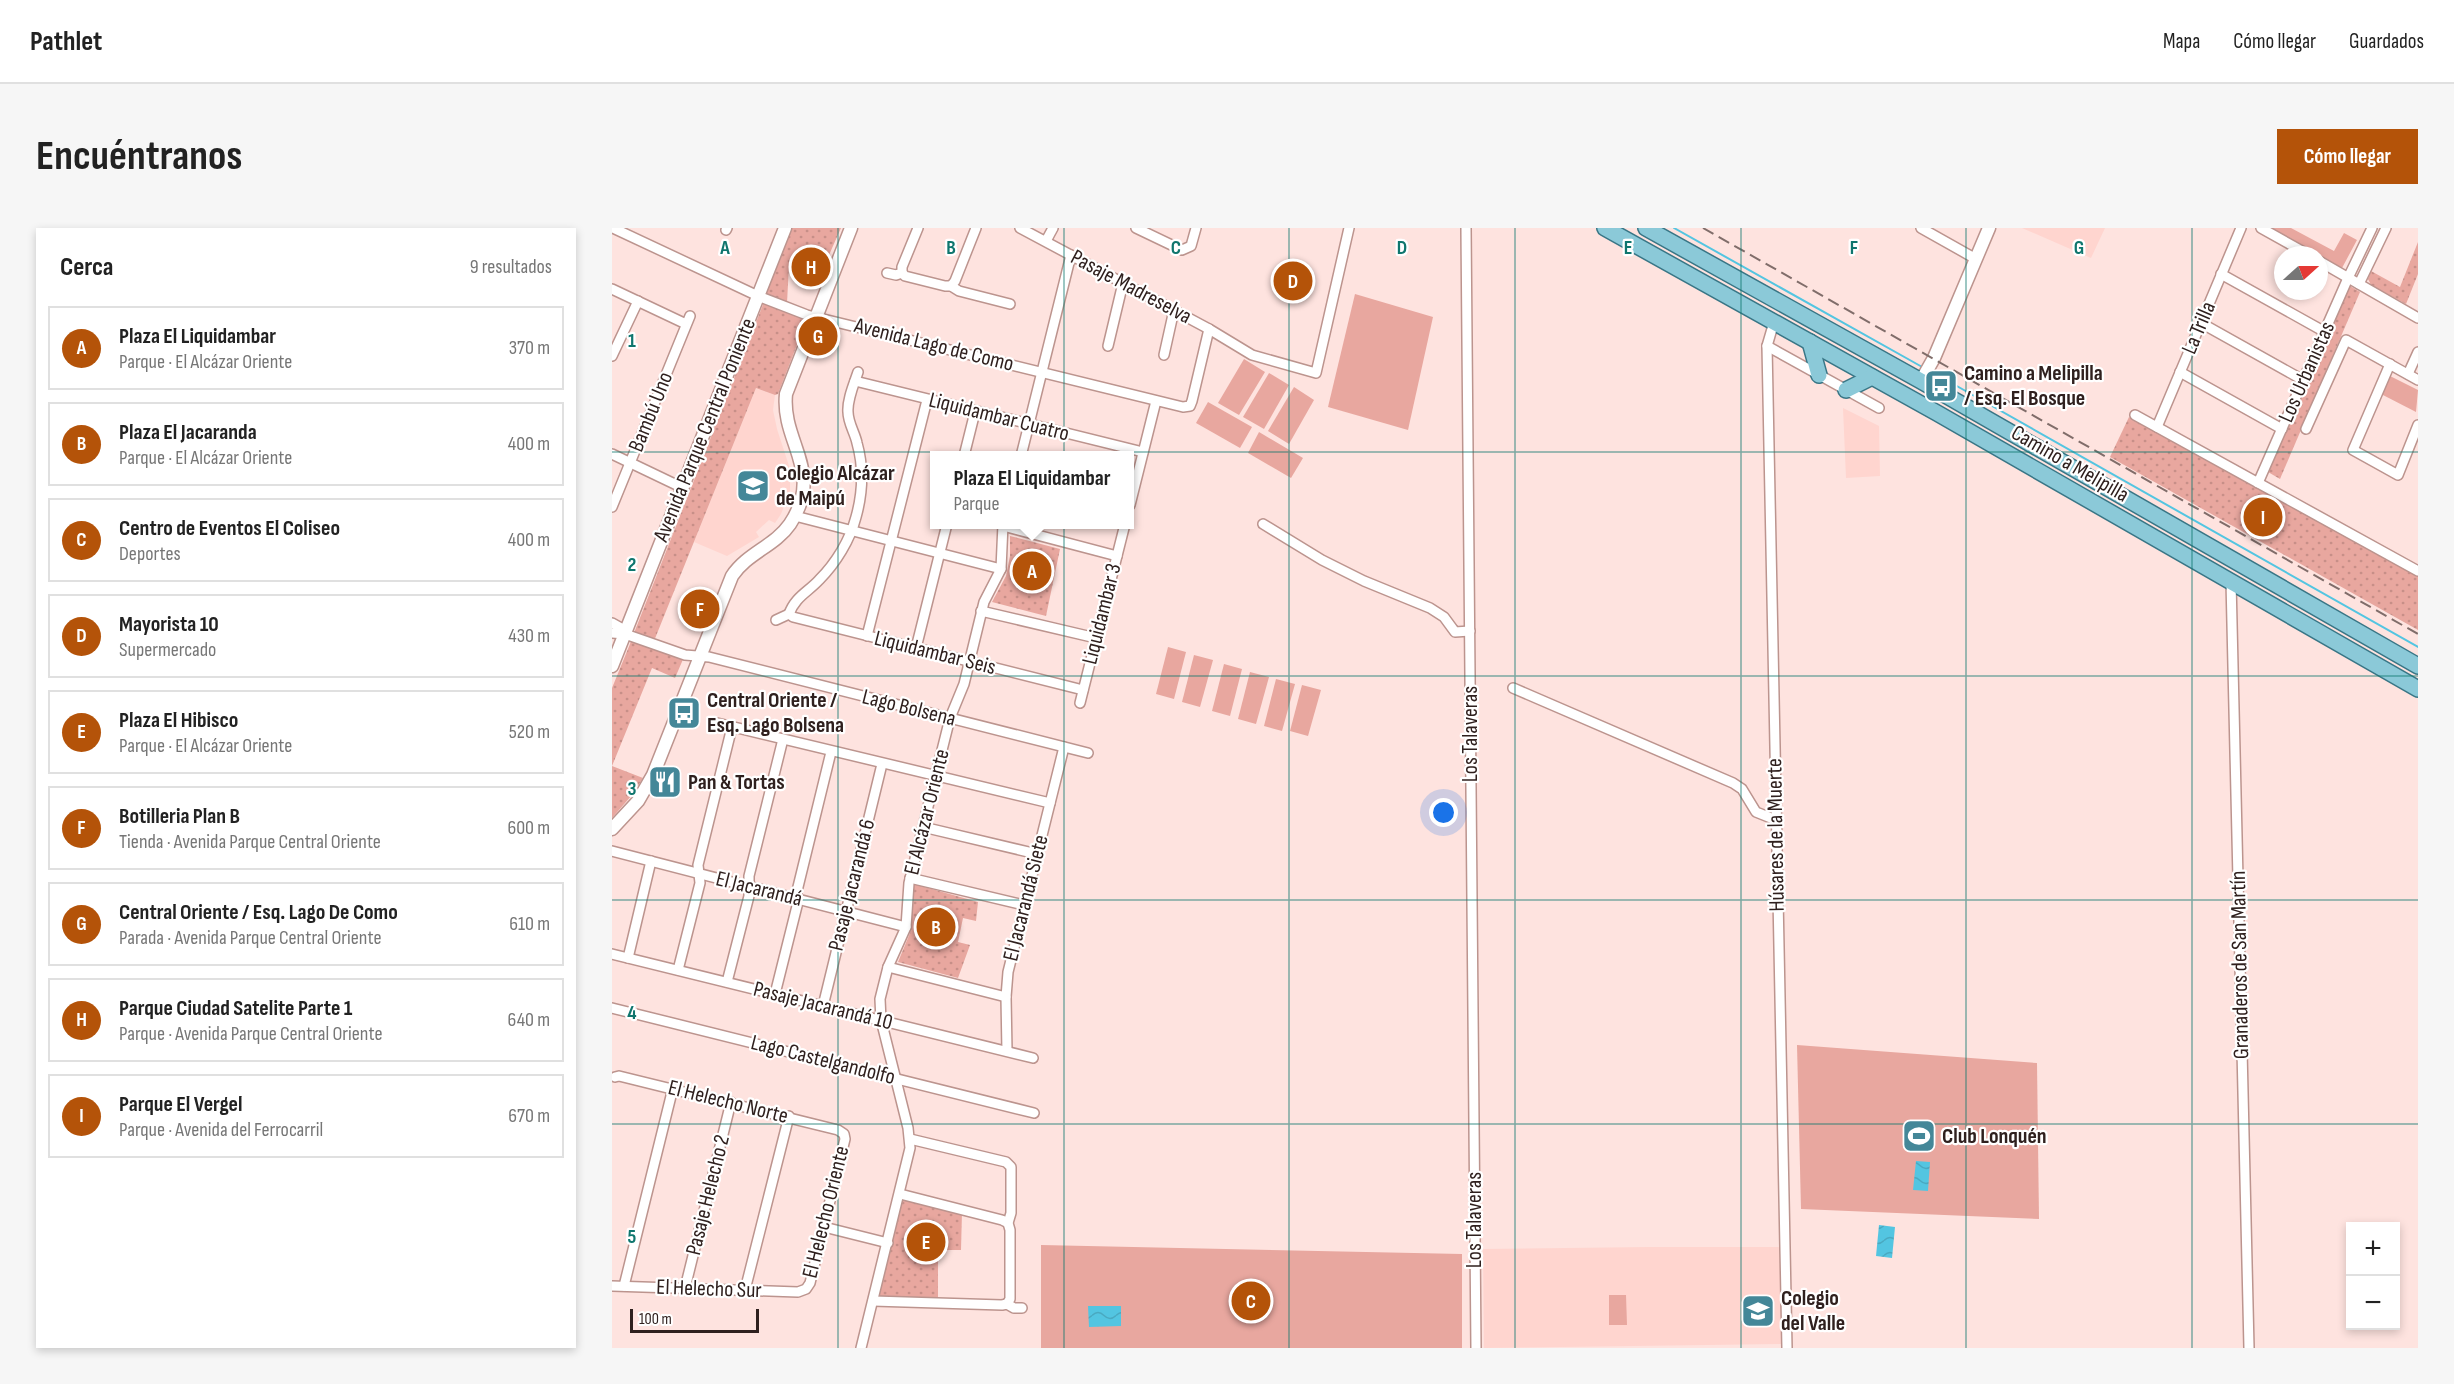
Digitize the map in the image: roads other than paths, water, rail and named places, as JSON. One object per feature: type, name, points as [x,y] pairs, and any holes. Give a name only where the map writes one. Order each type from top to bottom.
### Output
[{"type":"main road","name":"Camino a Melipilla","points":[[1605,228],[1872,377],[2418,689]]},
{"type":"main road","name":"Camino a Melipilla","points":[[1646,228],[1925,373],[2418,666]]},
{"type":"main road","points":[[1810,342],[1818,375]]},
{"type":"main road","points":[[1846,390],[1872,377]]},
{"type":"street","name":"Avenida Lago de Como","points":[[613,228],[758,296],[816,316],[1185,408],[1191,404],[1209,329]]},
{"type":"street","name":"Avenida Parque Central Poniente","points":[[612,666],[618,633],[683,488],[785,228]]},
{"type":"street","points":[[612,829],[634,806],[649,784],[733,573],[745,561],[782,535],[795,516],[802,494],[803,469],[799,450],[787,421],[785,401],[790,381],[851,228]]},
{"type":"street","points":[[902,273],[902,267],[918,228]]},
{"type":"street","points":[[951,286],[976,228]]},
{"type":"street","points":[[1046,241],[1053,228]]},
{"type":"street","points":[[1136,228],[1182,250],[1191,246],[1196,228]]},
{"type":"street","name":"Pasaje Madreselva","points":[[1023,229],[1209,329],[1252,355],[1316,373],[1349,228]]},
{"type":"street","name":"Los Talaveras","points":[[1466,228],[1476,1348]]},
{"type":"street","points":[[1921,228],[1976,259]]},
{"type":"street","points":[[1925,373],[1989,228]]},
{"type":"street","name":"La Trilla","points":[[2157,427],[2241,228]]},
{"type":"street","points":[[2261,228],[2292,246]]},
{"type":"street","name":"Los Urbanistas","points":[[2258,483],[2372,228]]},
{"type":"street","points":[[2359,284],[2386,228]]},
{"type":"street","points":[[1022,451],[1071,255]]},
{"type":"street","points":[[2328,266],[2418,318]]},
{"type":"street","points":[[887,273],[896,275],[902,273]]},
{"type":"street","points":[[902,273],[905,276],[951,286],[959,291],[1010,304]]},
{"type":"street","points":[[2221,274],[2325,332]]},
{"type":"street","points":[[1108,346],[1123,283]]},
{"type":"street","points":[[612,289],[638,301],[612,356]]},
{"type":"street","name":"Bambú Uno","points":[[612,507],[688,320],[638,301]]},
{"type":"street","points":[[1164,355],[1174,310]]},
{"type":"street","name":"Húsares de la Muerte","points":[[1774,322],[1767,346],[1787,1348]]},
{"type":"street","points":[[2201,323],[2303,380]]},
{"type":"street","points":[[2306,429],[2346,340],[2418,380]]},
{"type":"street","points":[[1767,346],[1879,408]]},
{"type":"street","points":[[2408,374],[2418,352]]},
{"type":"street","points":[[2390,364],[2353,450],[2398,475],[2418,425]]},
{"type":"street","points":[[2180,372],[2282,429]]},
{"type":"street","name":"Liquidambar Cuatro","points":[[851,532],[859,504],[862,481],[860,452],[848,410],[856,377],[927,400],[1143,452]]},
{"type":"street","points":[[867,636],[927,400]]},
{"type":"street","points":[[1134,488],[1156,401]]},
{"type":"street","points":[[965,451],[975,412]]},
{"type":"street","points":[[2135,415],[2418,571]]},
{"type":"street","points":[[612,454],[683,488]]},
{"type":"street","points":[[795,516],[1001,569]]},
{"type":"street","points":[[1263,524],[1322,560],[1364,581],[1430,608],[1444,617],[1455,632],[1470,631]]},
{"type":"street","points":[[916,648],[946,529]]},
{"type":"street","name":"El Alcázar Oriente","points":[[861,1348],[908,1161],[910,1139],[881,1020],[880,999],[888,967],[906,927],[910,878],[950,718],[962,690],[981,611],[1001,569],[1003,529]]},
{"type":"street","points":[[1018,529],[1117,556]]},
{"type":"street","name":"Liquidambar 3","points":[[1080,703],[1124,529]]},
{"type":"street","points":[[776,620],[789,614],[795,600],[817,583],[831,567],[851,532]]},
{"type":"street","name":"Granaderos de San Martín","points":[[2231,581],[2249,1348]]},
{"type":"street","points":[[981,611],[1096,639]]},
{"type":"street","name":"Liquidambar Seis","points":[[789,614],[1083,690]]},
{"type":"street","name":"Lago Bolsena","points":[[612,623],[621,628],[618,633],[685,655],[699,656],[1088,753]]},
{"type":"street","points":[[1513,687],[1733,783],[1742,789],[1755,812],[1776,820]]},
{"type":"street","points":[[717,723],[1050,803]]},
{"type":"street","points":[[678,970],[699,883],[698,865],[732,727]]},
{"type":"street","points":[[727,982],[749,896],[749,876],[783,740]]},
{"type":"street","name":"El Jacarandá Siete","points":[[1008,1051],[1006,997],[1008,972],[1064,747]]},
{"type":"street","points":[[775,994],[831,752]]},
{"type":"street","name":"Pasaje Jacarandá 6","points":[[823,1006],[882,764]]},
{"type":"street","points":[[923,827],[1037,854]]},
{"type":"street","name":"El Jacarandá","points":[[612,851],[906,927]]},
{"type":"street","points":[[628,958],[651,861]]},
{"type":"street","points":[[910,878],[1024,905]]},
{"type":"street","name":"Pasaje Jacarandá 10","points":[[612,954],[1033,1058]]},
{"type":"street","points":[[888,967],[1006,997]]},
{"type":"street","name":"Lago Castelgandolfo","points":[[612,1008],[1034,1113]]},
{"type":"street","name":"El Helecho Norte","points":[[613,1077],[619,1076],[789,1116],[838,1130],[844,1134]]},
{"type":"street","points":[[624,1286],[673,1088]]},
{"type":"street","name":"Pasaje Helecho 2","points":[[685,1288],[731,1102]]},
{"type":"street","points":[[746,1290],[789,1116]]},
{"type":"street","name":"El Helecho Oriente","points":[[806,1289],[810,1283],[845,1142],[844,1134]]},
{"type":"street","points":[[910,1139],[1010,1164],[1012,1169],[1011,1210],[1008,1223],[1010,1230],[1010,1299],[1007,1304]]},
{"type":"street","points":[[900,1194],[1008,1223]]},
{"type":"street","points":[[824,1227],[888,1243]]},
{"type":"street","name":"El Helecho Sur","points":[[612,1286],[798,1292],[806,1289]]},
{"type":"street","points":[[873,1301],[1007,1304],[1014,1308],[1022,1308]]},
{"type":"water","points":[[1916,1161],[1930,1162],[1928,1191],[1913,1190]]},
{"type":"water","points":[[1879,1225],[1895,1227],[1892,1258],[1876,1256]]},
{"type":"water","points":[[1088,1306],[1121,1306],[1121,1326],[1089,1327]]},
{"type":"waterway","points":[[1674,228],[1924,368]]},
{"type":"waterway","points":[[1932,372],[2418,647]]},
{"type":"railway","points":[[1703,228],[2418,634]]},
{"type":"place","name":"Parque Ciudad Satelite Parte 1","points":[[811,267]]},
{"type":"place","name":"Mayorista 10","points":[[1293,281]]},
{"type":"place","name":"Central Oriente / Esq. Lago De Como","points":[[818,336]]},
{"type":"place","name":"Camino a Melipilla / Esq. El Bosque","points":[[1941,386]]},
{"type":"place","name":"Colegio Alcázar de Maipú","points":[[753,486]]},
{"type":"place","name":"Parque El Vergel","points":[[2263,517]]},
{"type":"place","name":"Plaza El Liquidambar","points":[[1032,571]]},
{"type":"place","name":"Botilleria Plan B","points":[[700,609]]},
{"type":"place","name":"Central Oriente / Esq. Lago Bolsena","points":[[684,713]]},
{"type":"place","name":"Pan & Tortas","points":[[665,782]]},
{"type":"place","name":"Plaza El Jacaranda","points":[[936,927]]},
{"type":"place","name":"Club Lonquén","points":[[1919,1136]]},
{"type":"place","name":"Plaza El Hibisco","points":[[926,1242]]},
{"type":"place","name":"Centro de Eventos El Coliseo","points":[[1251,1301]]},
{"type":"place","name":"Colegio del Valle","points":[[1758,1311]]}]
